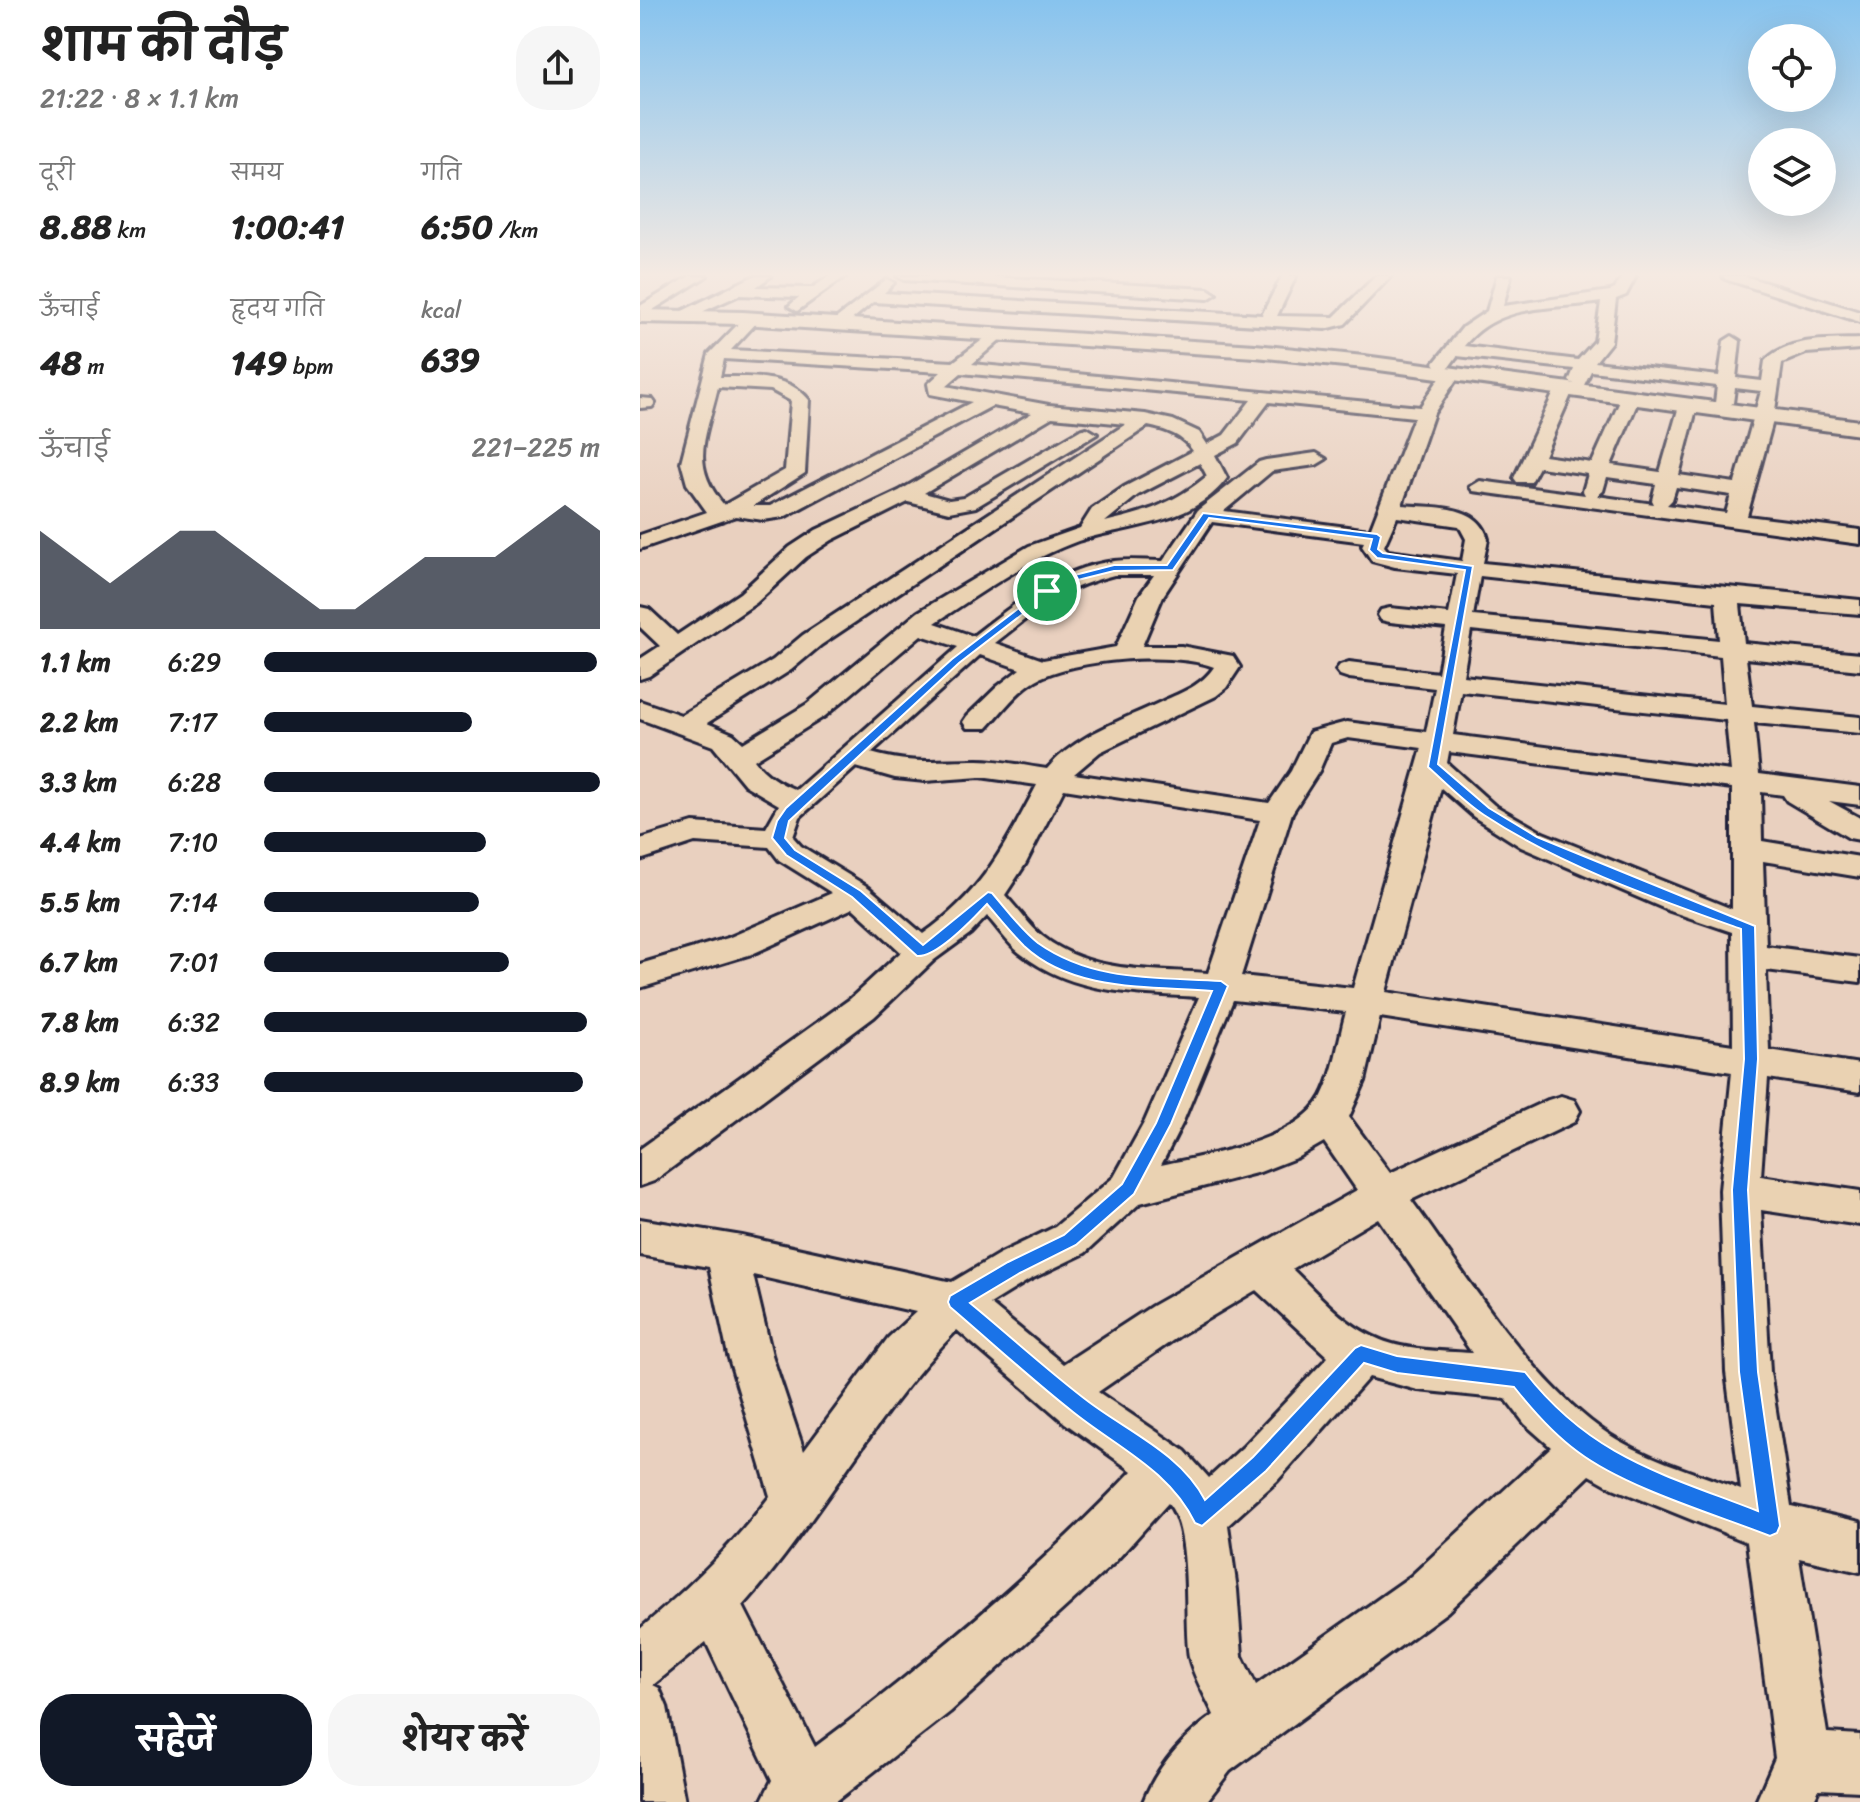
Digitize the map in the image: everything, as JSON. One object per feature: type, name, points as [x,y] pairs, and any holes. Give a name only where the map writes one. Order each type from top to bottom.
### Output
[{"type":"street","points":[[715,360],[691,462],[692,474],[726,512],[776,512],[988,401]]},
{"type":"street","points":[[870,360],[1425,413]]},
{"type":"street","points":[[740,757],[816,710],[917,625],[993,577],[1058,541],[1159,516],[1193,498],[1217,478],[1206,453],[1184,430],[1145,420],[1043,410],[936,390],[937,384],[966,360]]},
{"type":"street","points":[[1343,360],[1860,428]]},
{"type":"street","points":[[1448,360],[1373,550],[1380,556],[1470,568],[1860,607]]},
{"type":"street","points":[[1535,360],[1768,387]]},
{"type":"street","points":[[1517,492],[1587,360]]},
{"type":"street","points":[[1723,410],[1730,360]]},
{"type":"street","points":[[1735,521],[1741,490],[1766,415],[1768,387],[1775,360]]},
{"type":"street","points":[[640,671],[748,598],[798,552],[901,484],[956,463],[1043,410],[1063,377]]},
{"type":"street","points":[[640,542],[726,512],[795,473],[800,400],[791,389],[709,382]]},
{"type":"street","points":[[857,470],[901,484],[949,506],[969,503],[1115,417],[1124,410],[1137,384]]},
{"type":"street","points":[[1087,533],[1100,514],[1131,491],[1238,433],[1264,396]]},
{"type":"street","points":[[1590,502],[1599,470],[1630,399]]},
{"type":"street","points":[[1661,511],[1665,480],[1688,406]]},
{"type":"street","points":[[687,723],[782,665],[812,640],[1145,420]]},
{"type":"street","points":[[1126,653],[1151,596],[1206,515],[1266,466],[1316,459]]},
{"type":"street","points":[[1533,460],[1741,490]]},
{"type":"street","points":[[1480,487],[1860,537]]},
{"type":"street","points":[[1128,1189],[1263,1155],[1296,1140],[1328,1118],[1343,1091],[1365,1002],[1404,879],[1435,754],[1458,622],[1479,538],[1470,522],[1459,517],[1383,523],[1206,515]]},
{"type":"street","points":[[778,838],[783,821],[850,756],[956,661],[1047,591],[1071,579],[1114,568],[1170,568]]},
{"type":"street","points":[[993,577],[1047,591]]},
{"type":"street","points":[[1727,595],[1738,710],[1765,784],[1745,848],[1751,1059],[1740,1190],[1748,1372],[1770,1526],[1831,1773]]},
{"type":"street","points":[[640,614],[675,646]]},
{"type":"street","points":[[1390,615],[1860,662]]},
{"type":"street","points":[[917,625],[1043,668]]},
{"type":"street","points":[[640,1170],[862,1008],[922,952],[959,925],[988,896],[1011,863],[1055,778],[1070,760],[1090,746],[1207,690],[1227,667],[1224,661],[1199,655],[1126,653],[1043,668],[1019,681],[977,722]]},
{"type":"street","points":[[1349,670],[1554,695],[1738,710],[1860,725]]},
{"type":"street","points":[[640,709],[687,723],[723,740],[760,783],[799,803]]},
{"type":"street","points":[[640,1664],[713,1601],[761,1549],[904,1353],[956,1302],[1014,1267],[1070,1240],[1128,1189],[1163,1124],[1221,986],[1277,813],[1305,771],[1320,738],[1327,733],[1347,730],[1435,754],[1765,784],[1860,796]]},
{"type":"street","points":[[1435,754],[1484,811],[1532,840],[1681,903],[1749,941],[1860,970]]},
{"type":"street","points":[[850,756],[895,769],[925,772],[980,768],[1277,813]]},
{"type":"street","points":[[1765,784],[1860,831]]},
{"type":"street","points":[[640,850],[693,832],[778,838],[790,853],[857,894],[922,952]]},
{"type":"street","points":[[1745,848],[1860,867]]},
{"type":"street","points":[[640,976],[740,946],[857,894]]},
{"type":"street","points":[[988,896],[1030,944],[1063,965],[1099,978],[1221,986],[1365,1002],[1860,1078]]},
{"type":"street","points":[[1061,1391],[1167,1320],[1383,1195],[1561,1111]]},
{"type":"street","points":[[1328,1118],[1541,1408],[1586,1447],[1630,1471],[1770,1526],[1860,1547]]},
{"type":"street","points":[[1740,1190],[1860,1208]]},
{"type":"street","points":[[640,1237],[727,1251],[956,1302],[1061,1391],[1168,1468],[1190,1492],[1202,1516],[1212,1590],[1216,1659],[1246,1724]]},
{"type":"street","points":[[727,1251],[750,1355],[796,1501]]},
{"type":"street","points":[[1260,1266],[1361,1354],[1397,1364],[1519,1379]]},
{"type":"street","points":[[1202,1516],[1260,1464],[1361,1354]]},
{"type":"street","points":[[1171,1802],[1210,1751],[1429,1594],[1586,1447]]},
{"type":"street","points":[[713,1601],[798,1795],[931,1693],[1096,1545],[1168,1468]]},
{"type":"street","points":[[640,1707],[657,1802]]},
{"type":"route","points":[[1206,515],[1377,537],[1373,550],[1380,556],[1470,568],[1432,765],[1484,811],[1532,840],[1681,903],[1748,926],[1751,1059],[1740,1190],[1748,1372],[1770,1526],[1630,1471],[1586,1447],[1541,1408],[1519,1379],[1397,1364],[1361,1354],[1260,1464],[1202,1516],[1190,1492],[1168,1468],[1081,1407],[956,1302],[1014,1267],[1070,1240],[1128,1189],[1163,1124],[1221,986],[1099,978],[1063,965],[1030,944],[988,896],[959,925],[922,952],[857,894],[790,853],[778,838],[790,811],[956,661],[1047,591],[1071,579],[1114,568],[1170,568],[1206,515]]}]
